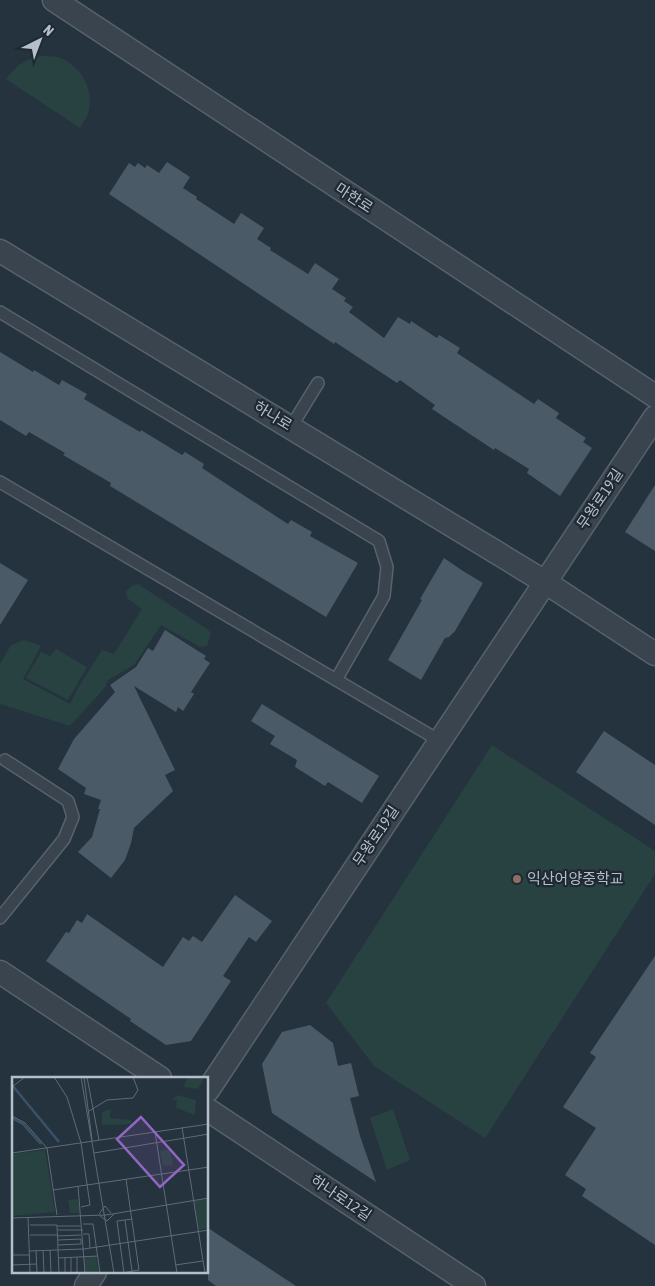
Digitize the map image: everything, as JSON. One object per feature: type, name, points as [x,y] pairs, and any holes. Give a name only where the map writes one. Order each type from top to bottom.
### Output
[{"type":"street","name":"마한로","points":[[54,0],[655,396]]},
{"type":"street","name":"하나로","points":[[0,251],[545,582]]},
{"type":"street","name":"무왕로19길","points":[[209,1088],[655,417]]},
{"type":"street","points":[[545,582],[655,654]]},
{"type":"street","points":[[0,972],[158,1077]]},
{"type":"street","name":"하나로12길","points":[[209,1111],[474,1286]]},
{"type":"street","points":[[86,1286],[94,1274]]},
{"type":"lane","points":[[0,312],[379,541],[387,567],[384,596],[336,680]]},
{"type":"lane","points":[[291,427],[318,383]]},
{"type":"lane","points":[[0,482],[440,741]]},
{"type":"lane","points":[[0,918],[64,839],[72,817],[68,801],[5,760]]},
{"type":"green space","points":[[41,56],[51,56],[66,60],[73,65],[84,79],[88,87],[90,105],[88,114],[80,128],[6,79],[21,64]]},
{"type":"green space","points":[[138,584],[207,629],[211,633],[207,646],[200,647],[161,625],[134,665],[108,680],[106,686],[70,726],[0,704],[0,664],[11,645],[24,640],[41,646],[23,679],[70,704],[102,650],[114,654],[142,609],[127,598],[126,591]]},
{"type":"green space","points":[[56,649],[87,667],[68,700],[26,678],[41,652],[50,656]]},
{"type":"green space","points":[[492,745],[655,851],[655,874],[485,1138],[374,1066],[326,1003]]},
{"type":"green space","points":[[393,1109],[410,1160],[387,1170],[370,1118]]},
{"type":"building","points":[[167,162],[190,177],[183,188],[197,197],[196,199],[234,224],[241,213],[264,228],[257,239],[271,248],[270,250],[308,274],[315,263],[339,279],[332,289],[346,298],[344,301],[353,307],[349,312],[384,338],[398,317],[410,324],[411,321],[437,338],[439,335],[460,348],[457,353],[534,404],[538,399],[559,413],[556,418],[586,438],[583,442],[592,448],[560,496],[527,473],[529,469],[495,448],[494,450],[432,409],[435,405],[400,380],[397,383],[335,342],[334,344],[109,194],[129,163],[135,167],[138,163],[145,168],[147,165],[159,173]]},
{"type":"building","points":[[0,352],[59,385],[62,380],[87,394],[84,399],[182,455],[185,452],[204,464],[202,468],[288,524],[291,520],[312,532],[310,536],[358,563],[326,617],[110,486],[111,483],[63,455],[65,453],[29,432],[26,436],[0,420]]},
{"type":"building","points":[[655,485],[655,551],[625,532]]},
{"type":"building","points":[[444,558],[483,583],[455,631],[445,638],[421,680],[388,660]]},
{"type":"building","points":[[0,563],[28,580],[0,625]]},
{"type":"building","points":[[165,630],[206,656],[204,659],[210,663],[191,692],[194,694],[183,711],[178,707],[176,712],[134,686],[175,770],[165,775],[173,791],[134,828],[125,860],[111,878],[78,852],[92,837],[101,800],[84,794],[86,788],[58,769],[74,739],[115,692],[110,685],[136,667],[148,648],[153,651]]},
{"type":"building","points":[[262,704],[379,776],[362,803],[328,782],[325,786],[295,767],[297,760],[270,744],[275,736],[251,721]]},
{"type":"building","points":[[604,731],[655,765],[655,825],[576,772]]},
{"type":"building","points":[[235,895],[272,921],[256,942],[249,937],[223,976],[231,981],[191,1041],[166,1045],[46,961],[66,932],[69,933],[77,920],[82,923],[87,914],[163,967],[183,937],[189,941],[193,936],[202,942]]},
{"type":"building","points":[[655,956],[655,1245],[582,1196],[586,1189],[565,1175],[596,1128],[563,1107],[596,1057],[590,1053]]},
{"type":"building","points":[[310,1025],[333,1043],[338,1066],[351,1063],[359,1096],[350,1098],[360,1136],[376,1182],[272,1113],[262,1064],[282,1032]]},
{"type":"building","points":[[209,1229],[296,1286],[216,1286],[208,1280]]},
{"type":"place","name":"익산어양중학교","points":[[517,879]]}]
